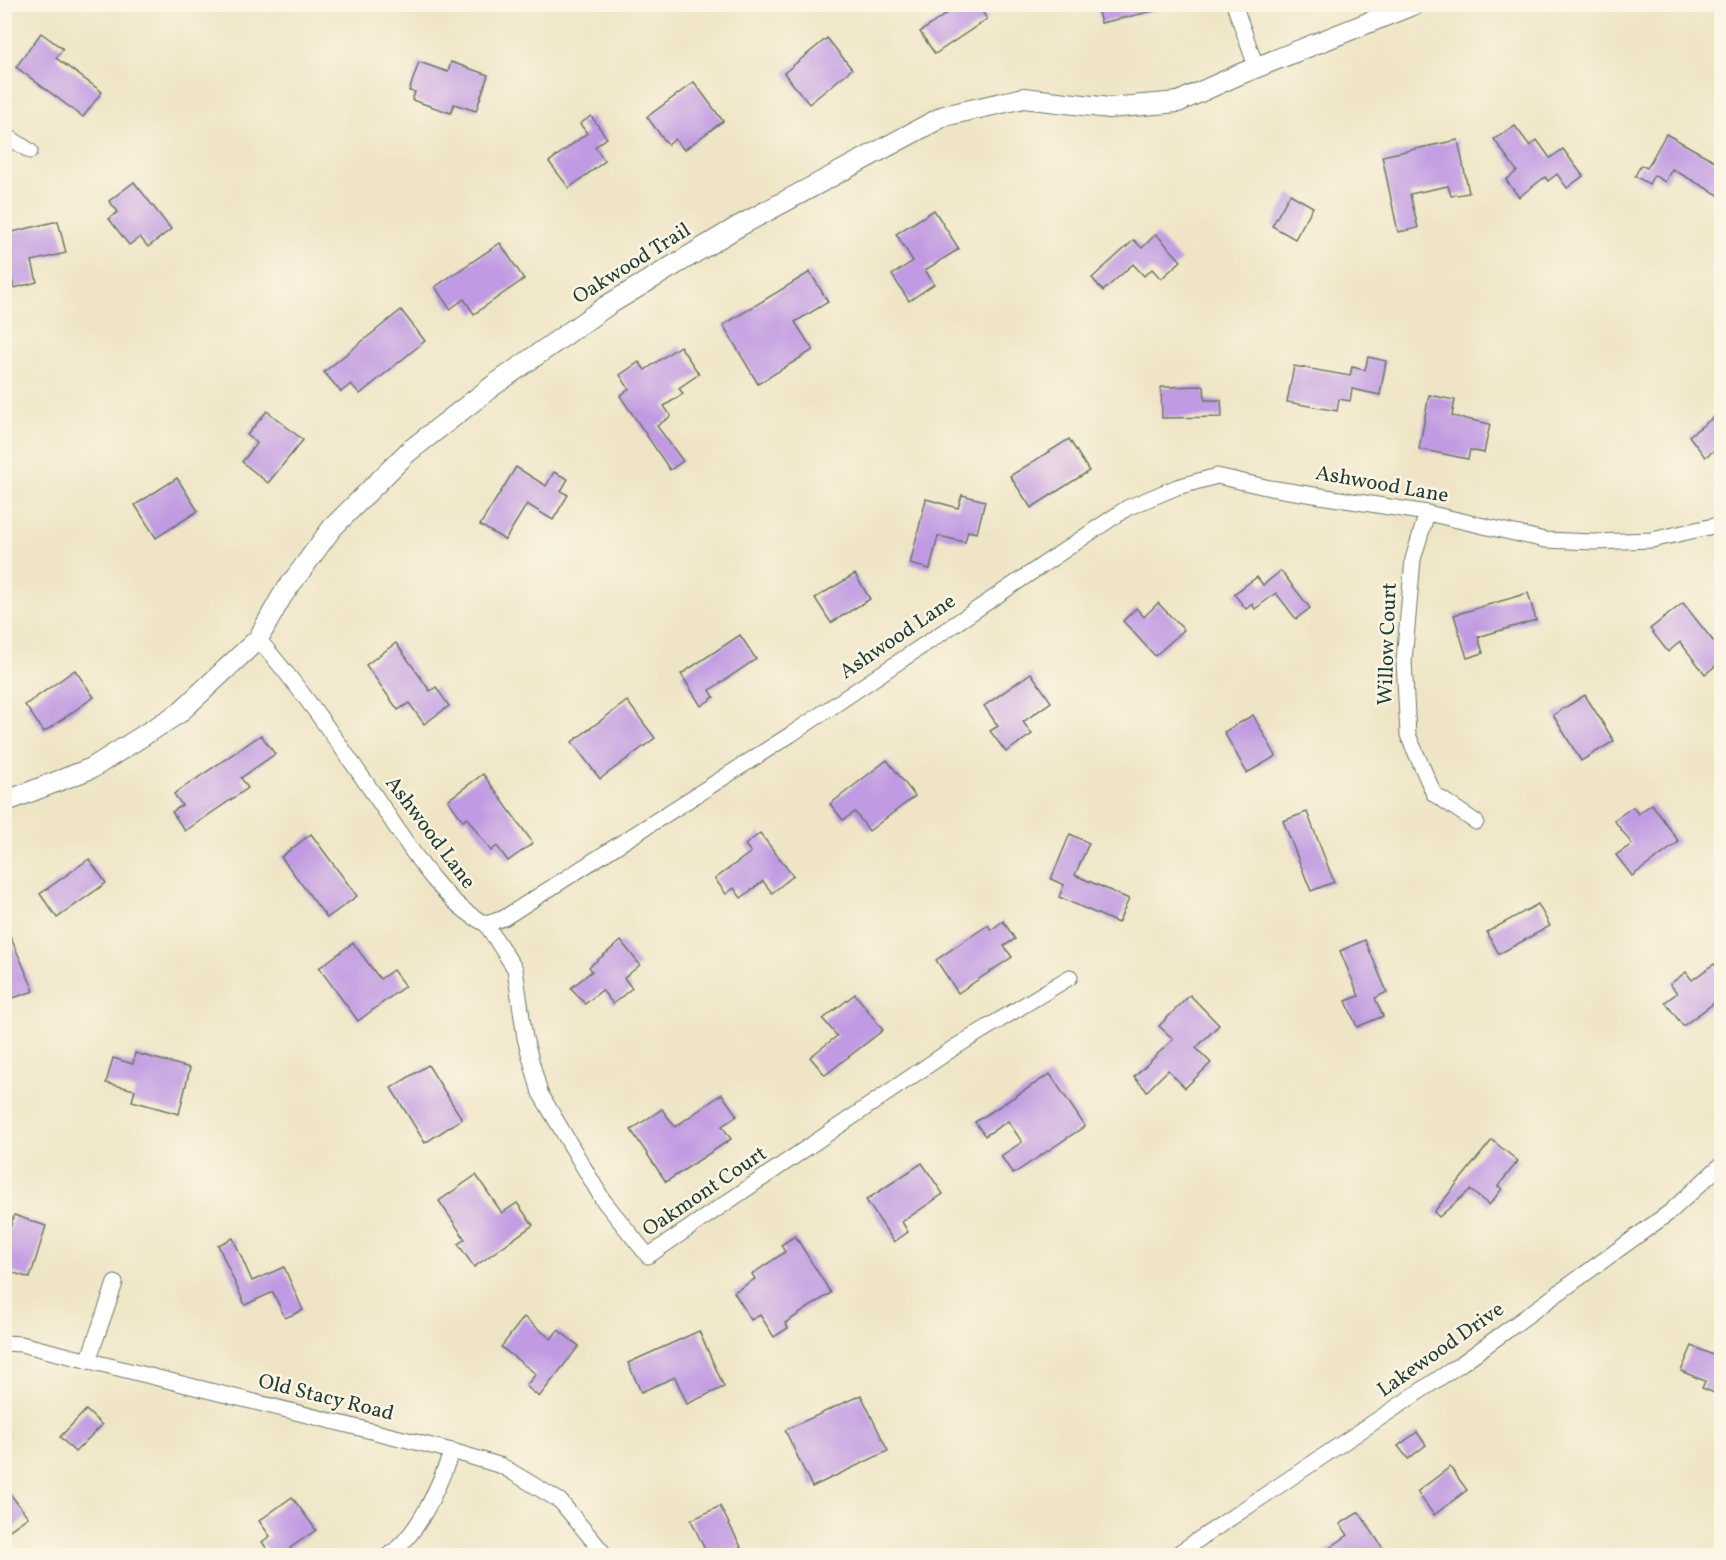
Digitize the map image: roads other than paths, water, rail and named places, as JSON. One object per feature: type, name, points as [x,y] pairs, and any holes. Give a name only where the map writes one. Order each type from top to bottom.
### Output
[{"type":"street","points":[[1234,4],[1257,69]]},
{"type":"street","name":"Oakwood Trail","points":[[4,802],[92,768],[169,719],[258,639],[282,596],[332,528],[408,452],[494,385],[608,305],[740,226],[944,116],[1024,98],[1109,108],[1178,102],[1415,4]]},
{"type":"street","points":[[4,134],[30,151]]},
{"type":"street","name":"Ashwood Lane","points":[[258,639],[297,683],[426,869],[466,915],[486,924],[504,918],[790,735],[1127,508],[1177,487],[1217,476],[1270,488],[1427,513],[1545,540],[1594,542],[1652,540],[1722,524]]},
{"type":"street","name":"Willow Court","points":[[1427,513],[1413,559],[1411,579],[1404,661],[1408,735],[1434,794],[1476,822]]},
{"type":"street","name":"Oakmont Court","points":[[486,924],[515,969],[525,1038],[540,1093],[603,1200],[648,1256],[952,1049],[1070,977]]},
{"type":"street","name":"Lakewood Drive","points":[[1174,1556],[1462,1363],[1670,1212],[1722,1164]]},
{"type":"street","points":[[88,1361],[115,1283]]},
{"type":"street","name":"Old Stacy Road","points":[[4,1342],[452,1451],[502,1466],[560,1501],[606,1556]]},
{"type":"street","points":[[388,1556],[397,1550],[427,1508],[452,1451]]}]
